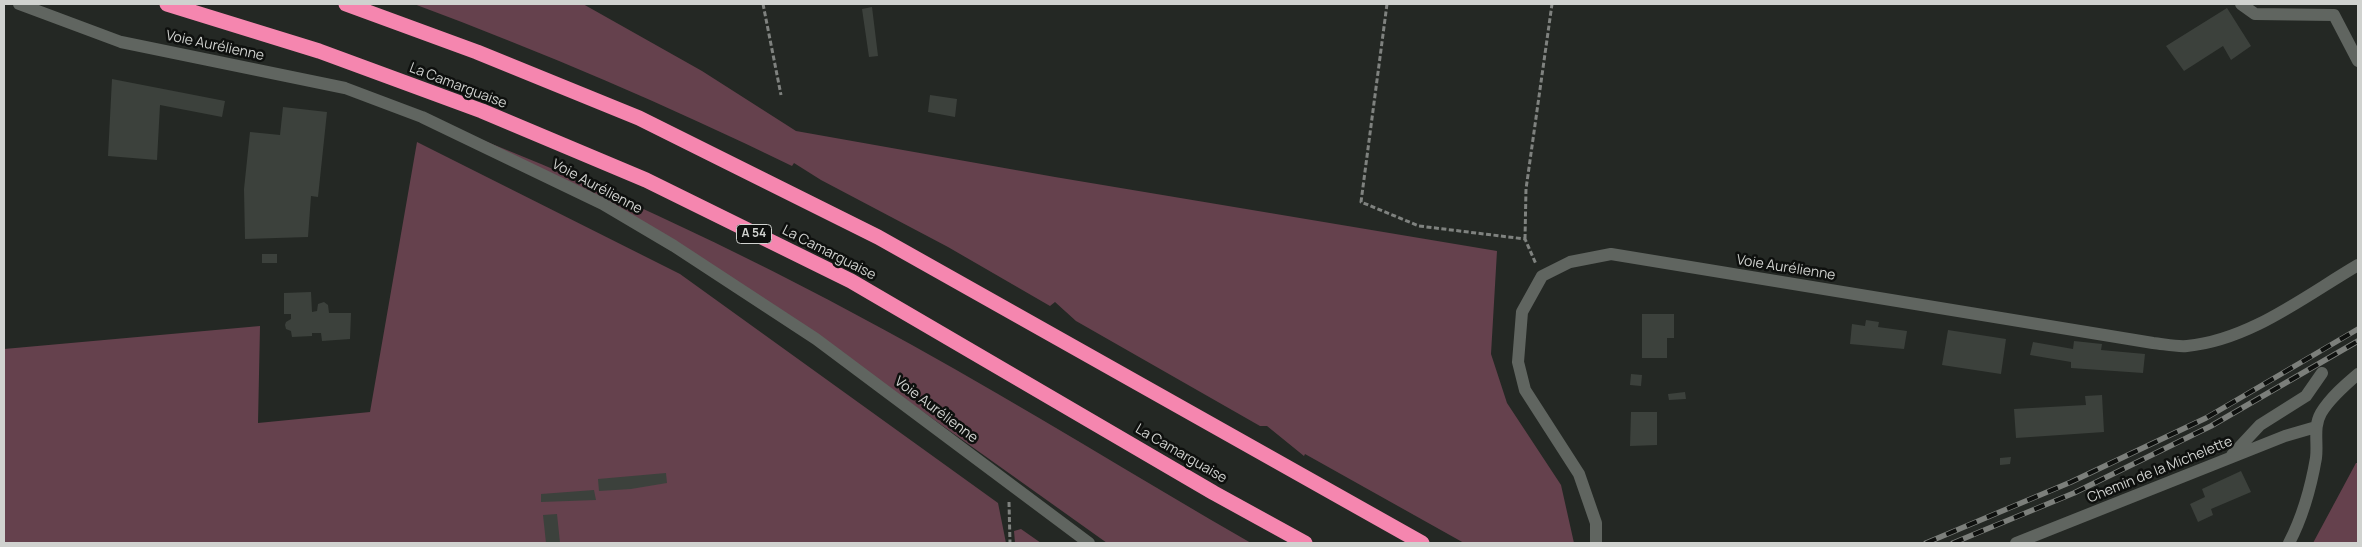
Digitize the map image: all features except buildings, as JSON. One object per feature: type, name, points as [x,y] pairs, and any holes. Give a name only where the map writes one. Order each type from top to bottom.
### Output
[{"type":"highway","name":"La Camarguaise","points":[[167,4],[346,61],[482,111],[646,180],[850,281],[1214,493],[1305,543]]},
{"type":"highway","points":[[346,4],[477,52],[639,118],[878,237],[1422,543]]},
{"type":"street","name":"Voie Aurélienne","points":[[19,4],[121,42],[345,88],[422,117],[603,204],[666,242],[808,334],[1089,543]]},
{"type":"street","points":[[2241,4],[2256,14],[2334,15],[2358,61]]},
{"type":"street","name":"Voie Aurélienne","points":[[1542,276],[1570,262],[1611,254],[2153,343],[2186,346],[2226,338],[2309,296],[2358,265]]},
{"type":"street","points":[[1542,276],[1522,312],[1518,362],[1525,390],[1579,474],[1596,523],[1596,543]]},
{"type":"street","points":[[2228,459],[2260,425],[2306,396],[2322,373]]},
{"type":"street","points":[[2289,543],[2296,529],[2314,466],[2316,426],[2320,413],[2344,386],[2358,374]]},
{"type":"street","name":"Chemin de la Michelette","points":[[2016,543],[2290,434],[2316,426]]},
{"type":"path","points":[[763,4],[781,96]]},
{"type":"path","points":[[1387,4],[1361,202],[1419,226],[1525,239]]},
{"type":"path","points":[[1542,276],[1525,239],[1526,189],[1552,4]]},
{"type":"path","points":[[1010,484],[1010,543]]},
{"type":"shaded area","points":[[414,4],[583,4],[702,71],[796,131],[1055,177],[1497,251],[1491,354],[1507,403],[1561,485],[1574,543],[1464,543],[1305,454],[1304,456],[1267,426],[1260,426],[1076,321],[1055,302],[1050,306],[948,247],[821,180],[794,163],[792,166],[605,80]]},
{"type":"shaded area","points":[[454,129],[513,152],[687,229],[800,285],[955,369],[1251,543],[1107,543],[811,332],[737,282]]},
{"type":"shaded area","points":[[417,142],[680,274],[998,503],[1006,543],[4,543],[4,349],[260,326],[258,423],[370,412]]},
{"type":"shaded area","points":[[2356,463],[2358,463],[2358,543],[2313,543]]},
{"type":"shaded area","points":[[1021,529],[1041,543],[1015,543],[1014,531]]},
{"type":"railway","points":[[1926,543],[2071,482],[2206,418],[2358,329]]},
{"type":"railway","points":[[1953,543],[2074,493],[2211,426],[2358,341]]}]
